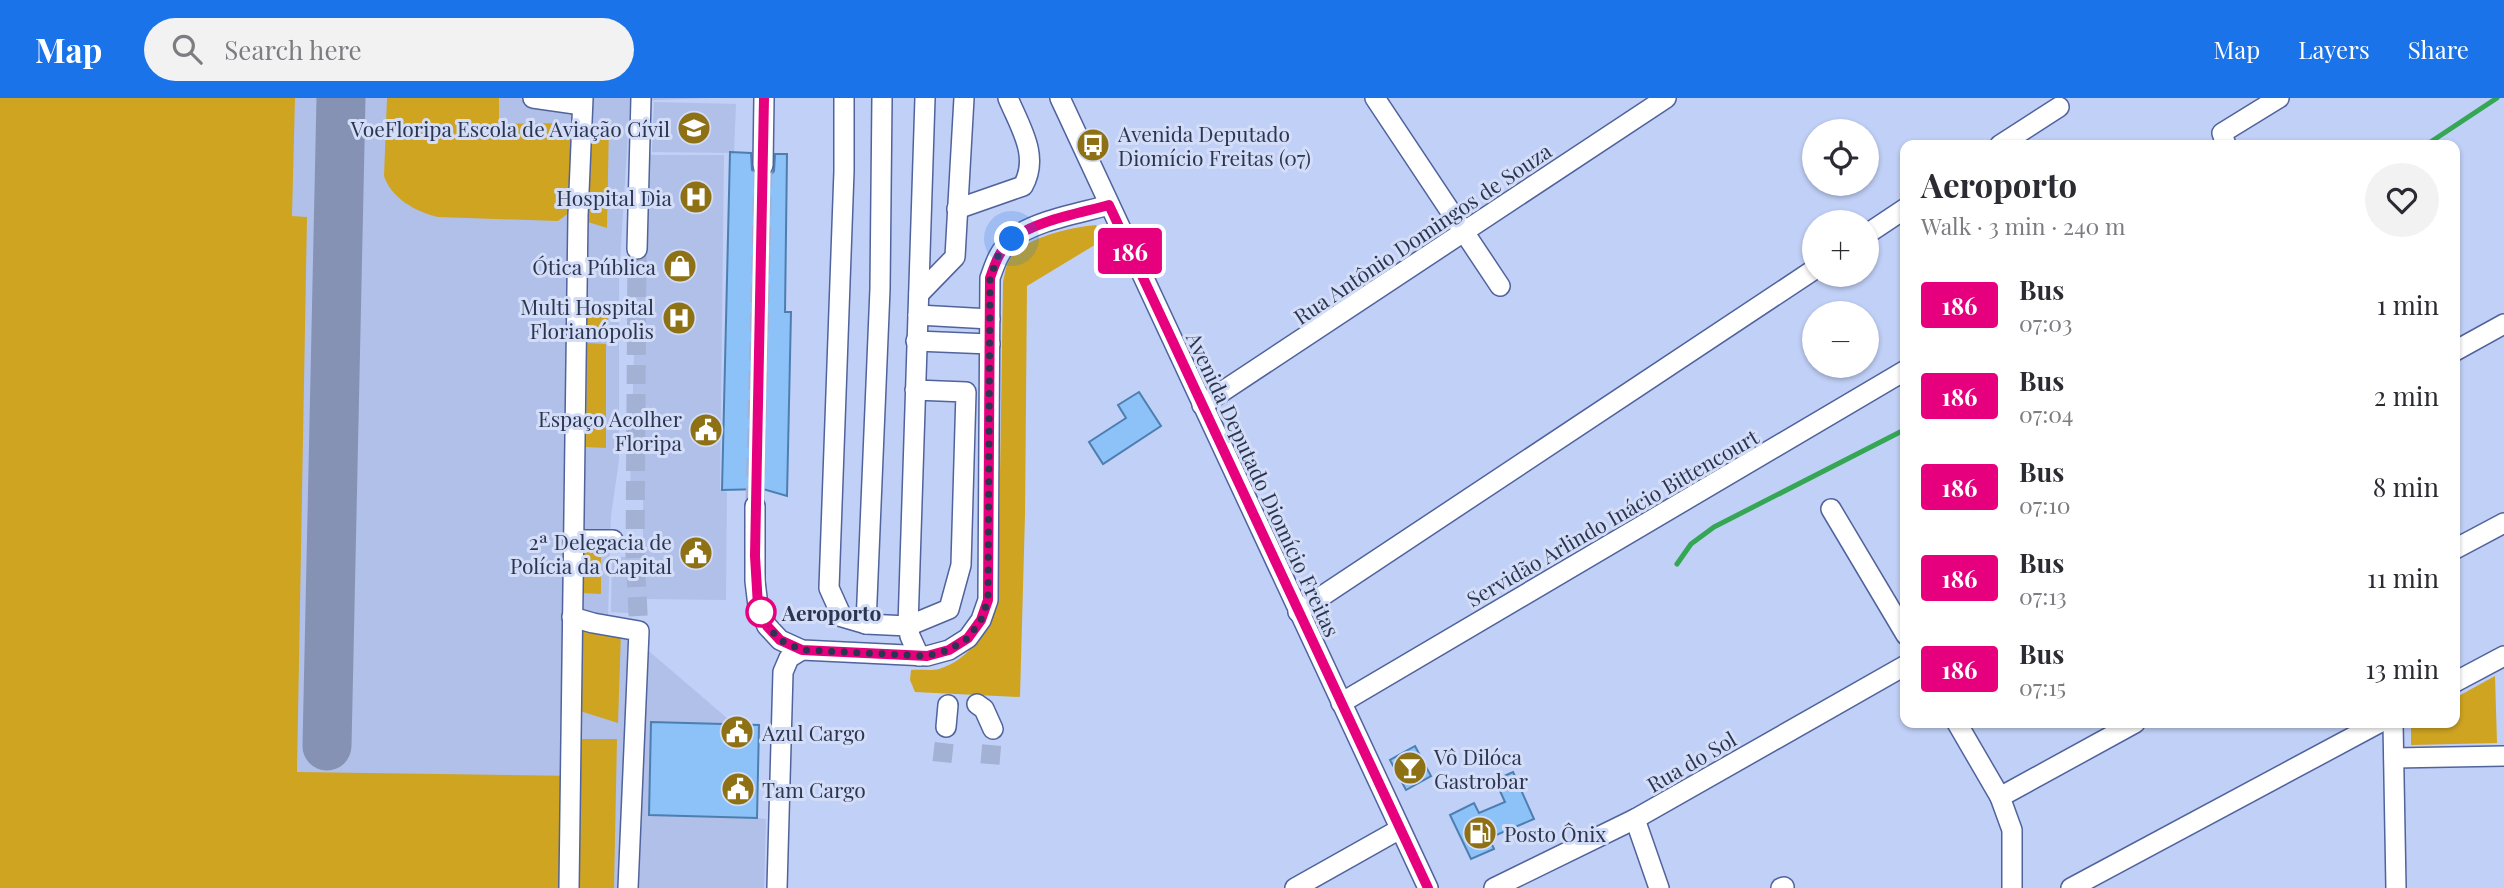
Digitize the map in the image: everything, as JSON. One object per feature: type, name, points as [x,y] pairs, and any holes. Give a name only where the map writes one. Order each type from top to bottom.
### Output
[{"type":"street","points":[[533,98],[582,101],[578,215],[569,888]]},
{"type":"street","points":[[637,250],[641,98]]},
{"type":"street","points":[[763,164],[764,98]]},
{"type":"street","points":[[844,98],[844,171],[829,588],[842,617],[866,624],[908,626],[948,609],[961,565],[966,392],[915,390]]},
{"type":"street","points":[[866,624],[880,289],[882,98]]},
{"type":"street","points":[[919,656],[908,626],[925,98]]},
{"type":"street","points":[[919,294],[955,257],[964,98]]},
{"type":"street","points":[[957,209],[1023,186],[1030,173],[1031,155],[1008,98]]},
{"type":"street","name":"Avenida Deputado Diomício Freitas","points":[[1060,98],[1428,888]]},
{"type":"street","points":[[1375,98],[1500,286]]},
{"type":"street","name":"Rua Antônio Domingos de Souza","points":[[1202,405],[1666,98]]},
{"type":"street","points":[[2224,140],[2222,133],[2278,98]]},
{"type":"street","points":[[2008,140],[2059,107]]},
{"type":"street","points":[[755,506],[755,581],[758,606],[767,626],[780,640],[802,650],[927,656],[949,650],[968,638],[981,620],[988,600],[990,278],[998,256],[1012,239],[1033,228],[1109,205]]},
{"type":"street","points":[[1879,226],[1900,212]]},
{"type":"street","points":[[1298,612],[1802,278]]},
{"type":"street","points":[[918,314],[990,319]]},
{"type":"street","points":[[2460,348],[2504,324]]},
{"type":"street","points":[[916,341],[990,344]]},
{"type":"street","name":"Servidão Arlindo Inácio Bittencourt","points":[[1341,703],[1900,374]]},
{"type":"street","points":[[1831,509],[1900,625]]},
{"type":"street","points":[[2460,546],[2504,523]]},
{"type":"street","points":[[573,540],[613,540]]},
{"type":"street","points":[[572,617],[593,624],[639,631],[628,888]]},
{"type":"street","points":[[777,888],[783,671],[789,658],[802,650]]},
{"type":"street","points":[[2460,679],[2504,656]]},
{"type":"street","name":"Rua do Sol","points":[[1494,888],[1635,819],[1900,668]]},
{"type":"street","points":[[977,704],[984,709],[993,729]]},
{"type":"street","points":[[946,727],[948,705]]},
{"type":"street","points":[[1960,728],[2000,797],[2012,830],[2012,888]]},
{"type":"street","points":[[2000,797],[2126,728]]},
{"type":"street","points":[[2071,888],[2370,728]]},
{"type":"street","points":[[2393,728],[2396,888]]},
{"type":"street","points":[[2394,758],[2504,756]]},
{"type":"street","points":[[1635,819],[1659,888]]},
{"type":"street","points":[[1295,888],[1401,829]]},
{"type":"shaded area","points":[[0,98],[709,98],[630,101],[619,279],[619,460],[611,516],[608,616],[734,724],[757,818],[766,819],[764,888],[0,888]]},
{"type":"shaded area","points":[[0,98],[295,98],[292,216],[307,217],[297,772],[578,776],[579,739],[617,739],[614,888],[0,888]]},
{"type":"shaded area","points":[[387,98],[499,98],[499,124],[567,123],[573,141],[570,212],[558,221],[438,217],[405,203],[392,191],[384,176]]},
{"type":"shaded area","name":"VoeFloripa Escola de Aviação Cívil","points":[[654,102],[736,104],[734,153],[652,152]]},
{"type":"shaded area","points":[[592,123],[609,123],[607,228],[588,222]]},
{"type":"shaded area","name":"Multi Hospital Florianópolis","points":[[645,155],[724,155],[720,489],[727,492],[726,600],[642,599],[640,614],[611,612],[612,557],[643,557],[643,490],[630,490],[637,250]]},
{"type":"shaded area","points":[[1096,225],[1103,240],[1027,286],[1020,697],[915,692],[910,680],[911,670],[939,669],[959,659],[983,634],[998,604],[1003,282],[1007,265],[1019,249],[1039,238]]},
{"type":"shaded area","points":[[589,303],[604,303],[608,307],[608,338],[586,337]]},
{"type":"shaded area","points":[[587,343],[606,344],[606,448],[586,447]]},
{"type":"shaded area","points":[[584,547],[601,549],[601,594],[582,593]]},
{"type":"shaded area","points":[[593,623],[621,632],[618,723],[580,711],[581,631]]},
{"type":"shaded area","points":[[2495,676],[2497,743],[2411,745],[2411,728],[2460,728],[2460,695]]},
{"type":"building","points":[[730,152],[751,153],[752,170],[762,177],[774,171],[775,154],[787,154],[785,312],[791,312],[787,496],[763,489],[722,490]]},
{"type":"building","points":[[1139,392],[1161,426],[1103,464],[1089,442],[1126,418],[1118,405]]},
{"type":"building","points":[[651,722],[759,725],[757,818],[649,815]]},
{"type":"building","name":"Vô Dilóca Gastrobar","points":[[1415,746],[1431,776],[1406,790],[1390,760]]},
{"type":"building","name":"Posto Ônix","points":[[1513,772],[1534,819],[1489,838],[1494,849],[1471,859],[1450,815],[1474,803],[1479,813],[1505,802],[1495,780]]},
{"type":"waterway","points":[[2434,140],[2497,98]]},
{"type":"waterway","points":[[1677,564],[1691,544],[1714,527],[1900,432]]},
{"type":"taxiway","points":[[327,746],[341,98]]},
{"type":"tunnel","points":[[755,506],[763,165]]},
{"type":"tunnel","points":[[637,249],[635,556],[639,631]]},
{"type":"tunnel","points":[[942,762],[946,727]]},
{"type":"tunnel","points":[[990,764],[993,729]]},
{"type":"bus line","name":"186","points":[[764,98],[755,581],[758,606],[767,626],[780,640],[802,650],[927,656],[949,650],[968,638],[981,620],[988,600],[990,278],[998,256],[1012,239],[1033,228],[1109,205],[1428,888]]},
{"type":"place","name":"VoeFloripa Escola de Aviação Cívil","points":[[694,128]]},
{"type":"place","name":"Avenida Deputado Diomício Freitas (07)","points":[[1093,145]]},
{"type":"place","name":"Hospital Dia","points":[[696,197]]},
{"type":"place","name":"Ótica Pública","points":[[680,266]]},
{"type":"place","name":"Multi Hospital Florianópolis","points":[[679,318]]},
{"type":"place","name":"Espaço Acolher Floripa","points":[[706,430]]},
{"type":"place","name":"2ª Delegacia de Polícia da Capital","points":[[696,553]]},
{"type":"place","name":"Aeroporto","points":[[761,612]]},
{"type":"place","name":"Azul Cargo","points":[[737,732]]},
{"type":"place","name":"Vô Dilóca Gastrobar","points":[[1410,768]]},
{"type":"place","name":"Tam Cargo","points":[[738,789]]},
{"type":"place","name":"Posto Ônix","points":[[1480,833]]},
{"type":"route","points":[[761,612],[767,626],[780,640],[802,650],[927,656],[949,650],[968,638],[981,620],[988,600],[990,278],[998,256],[1012,239]]}]
